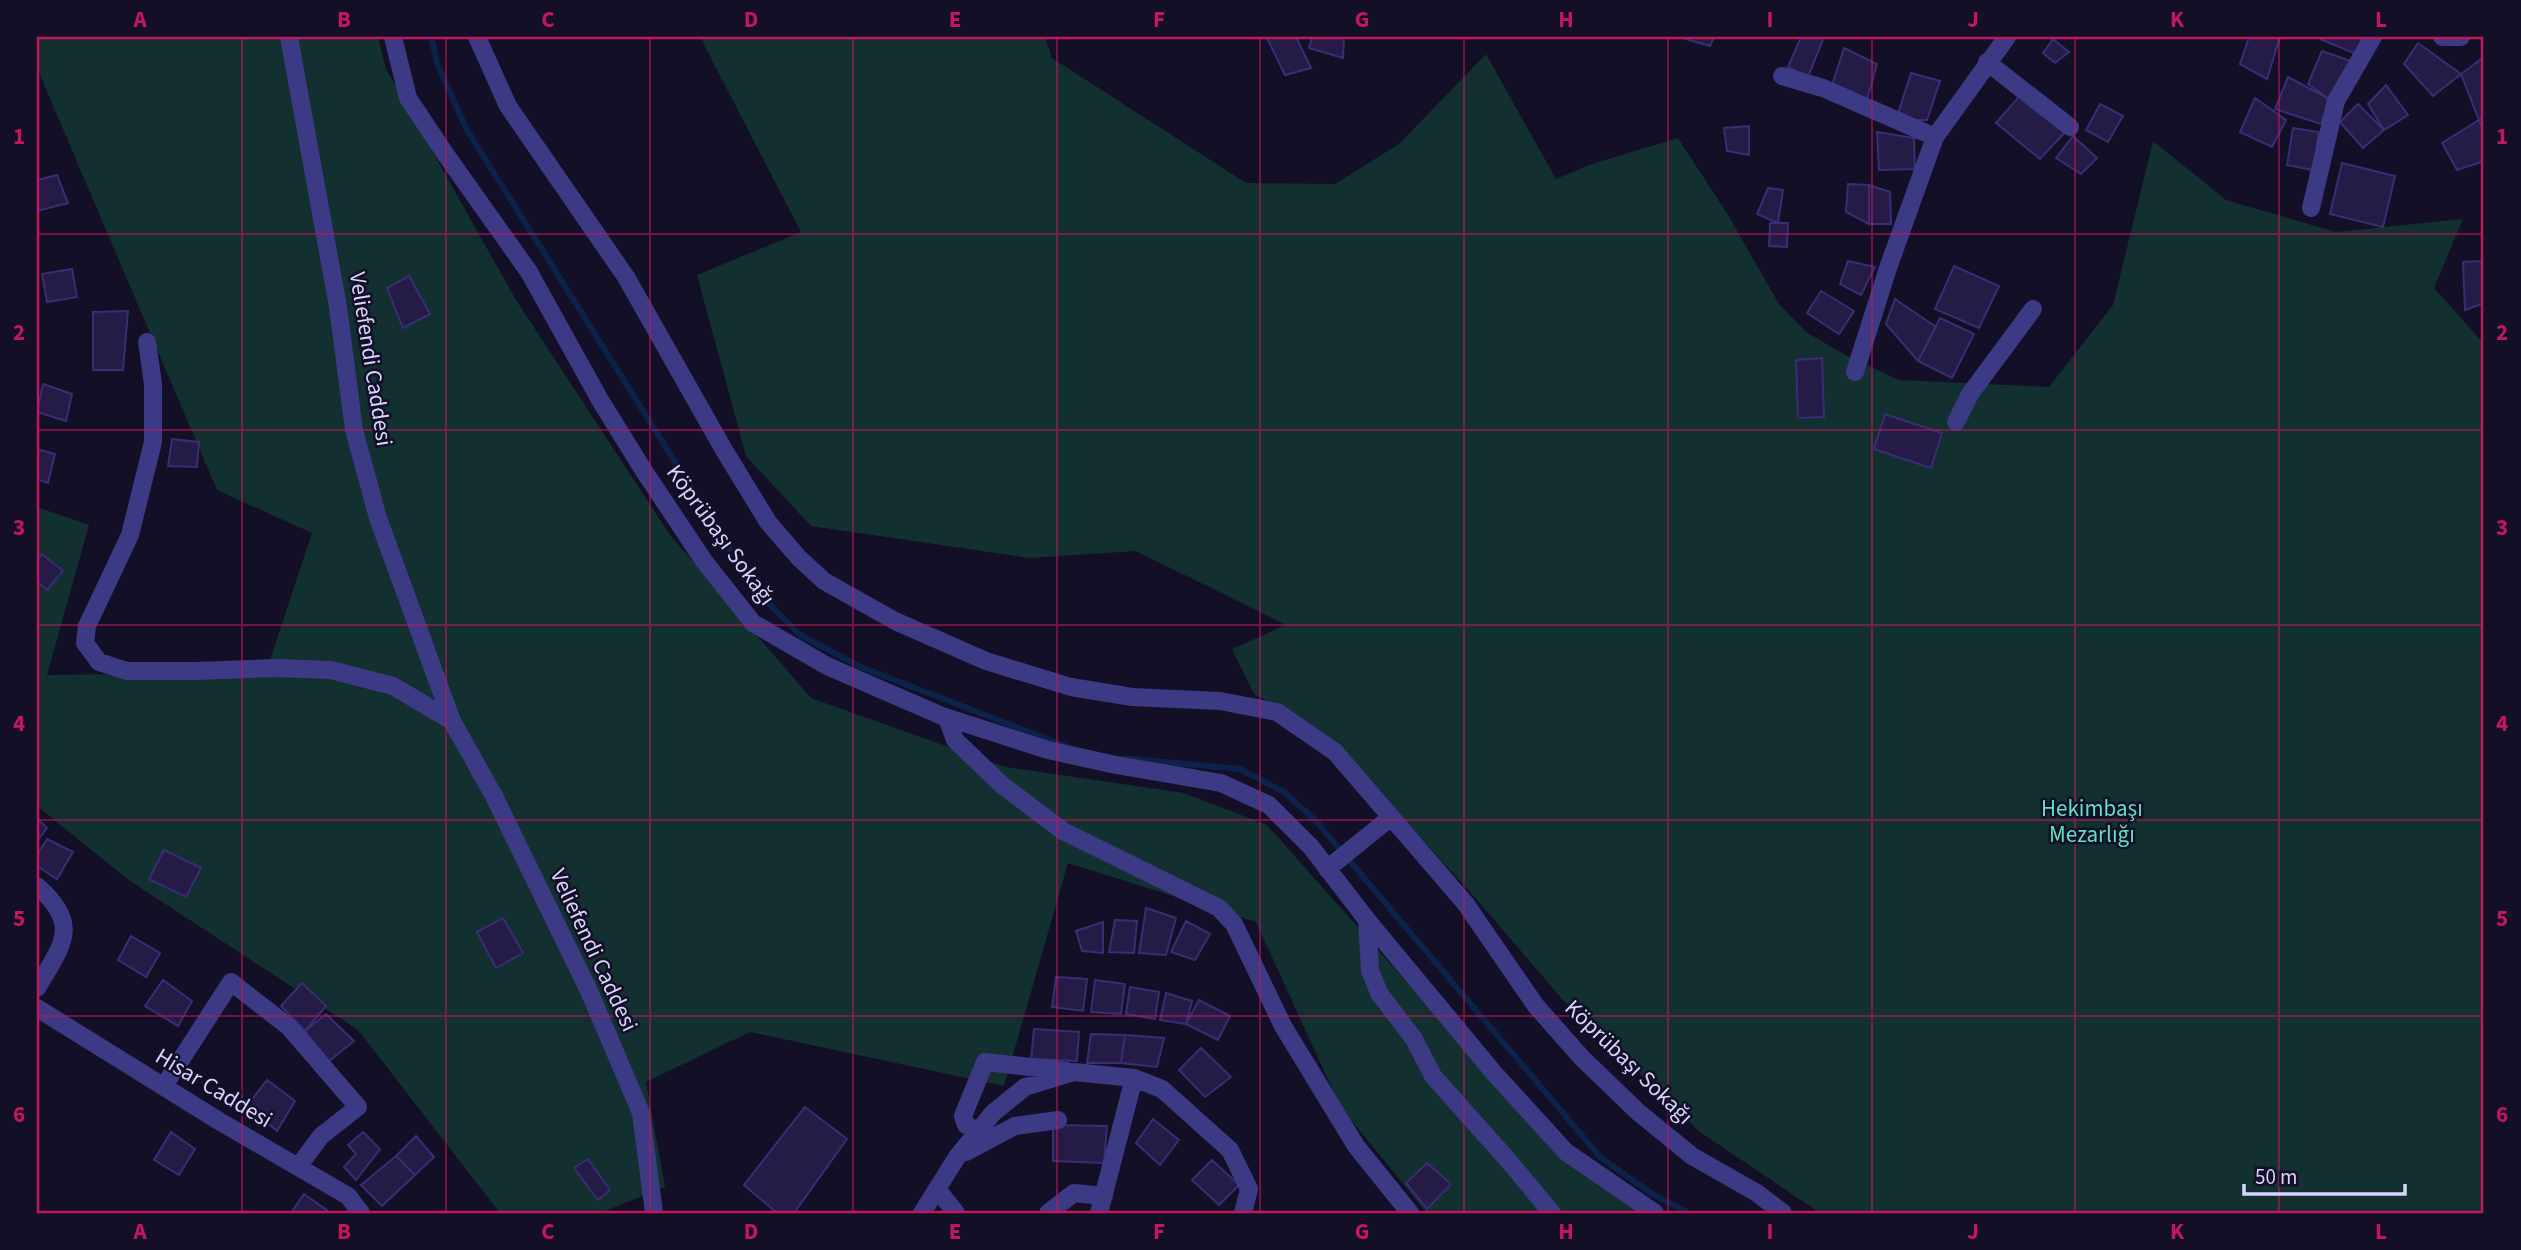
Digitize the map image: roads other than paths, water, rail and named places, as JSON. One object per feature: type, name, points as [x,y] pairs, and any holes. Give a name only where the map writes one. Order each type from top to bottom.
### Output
[{"type":"street","name":"Veliefendi Caddesi","points":[[289,37],[338,307],[354,430],[378,518],[452,721],[494,796],[589,990],[641,1113],[654,1213]]},
{"type":"street","name":"Köprübaşı Sokağı","points":[[393,37],[408,97],[529,272],[600,400],[644,471],[704,561],[753,623],[827,666],[947,718],[1048,750],[1221,783],[1269,805],[1311,847],[1333,864],[1367,920],[1494,1073],[1566,1152],[1655,1213]]},
{"type":"street","name":"Köprübaşı Sokağı","points":[[477,37],[508,106],[626,277],[768,522],[799,558],[824,581],[895,621],[986,661],[1070,687],[1132,697],[1220,701],[1277,712],[1335,751],[1465,903],[1536,1006],[1582,1058],[1638,1112],[1692,1156],[1757,1193],[1783,1213]]},
{"type":"street","points":[[2311,208],[2336,101],[2373,37]]},
{"type":"street","points":[[2442,37],[2461,37]]},
{"type":"street","points":[[1855,373],[1888,268],[1935,137],[1987,62],[1999,39]]},
{"type":"street","points":[[1987,62],[2070,127]]},
{"type":"street","points":[[1782,76],[1823,88],[1935,137]]},
{"type":"street","points":[[1956,422],[1970,394],[2033,309]]},
{"type":"street","points":[[147,342],[153,384],[153,442],[130,535],[87,626],[85,643],[100,662],[127,671],[276,668],[331,670],[393,686],[452,721]]},
{"type":"street","points":[[947,718],[955,740],[1002,785],[1063,831],[1219,908],[1234,924],[1283,1026],[1356,1146],[1409,1213]]},
{"type":"street","points":[[1333,864],[1390,818]]},
{"type":"street","points":[[37,886],[57,906],[65,931],[62,944],[37,988]]},
{"type":"street","points":[[1367,920],[1370,971],[1379,993],[1414,1039],[1433,1076],[1552,1213]]},
{"type":"street","points":[[164,1086],[231,982],[289,1027],[358,1107],[321,1136],[298,1167]]},
{"type":"street","name":"Hisar Caddesi","points":[[37,1008],[348,1196],[361,1213]]},
{"type":"street","points":[[978,1131],[966,1125],[964,1116],[985,1062],[1134,1078],[1161,1089],[1230,1150],[1249,1189],[1243,1213]]},
{"type":"street","points":[[922,1213],[957,1157],[993,1113],[1025,1087],[1074,1072]]},
{"type":"street","points":[[1048,1213],[1074,1193],[1102,1204],[1134,1078]]},
{"type":"street","points":[[957,1157],[1015,1126],[1058,1120]]},
{"type":"street","points":[[938,1190],[956,1213]]},
{"type":"waterway","points":[[431,37],[438,66],[467,130],[756,591],[800,635],[861,667],[1068,747]]},
{"type":"waterway","points":[[1123,758],[1240,769],[1284,792],[1316,821],[1601,1158],[1651,1193],[1688,1213]]},
{"type":"park label","name":"Hekimbaşı Mezarlığı","points":[[2092,821]]}]
